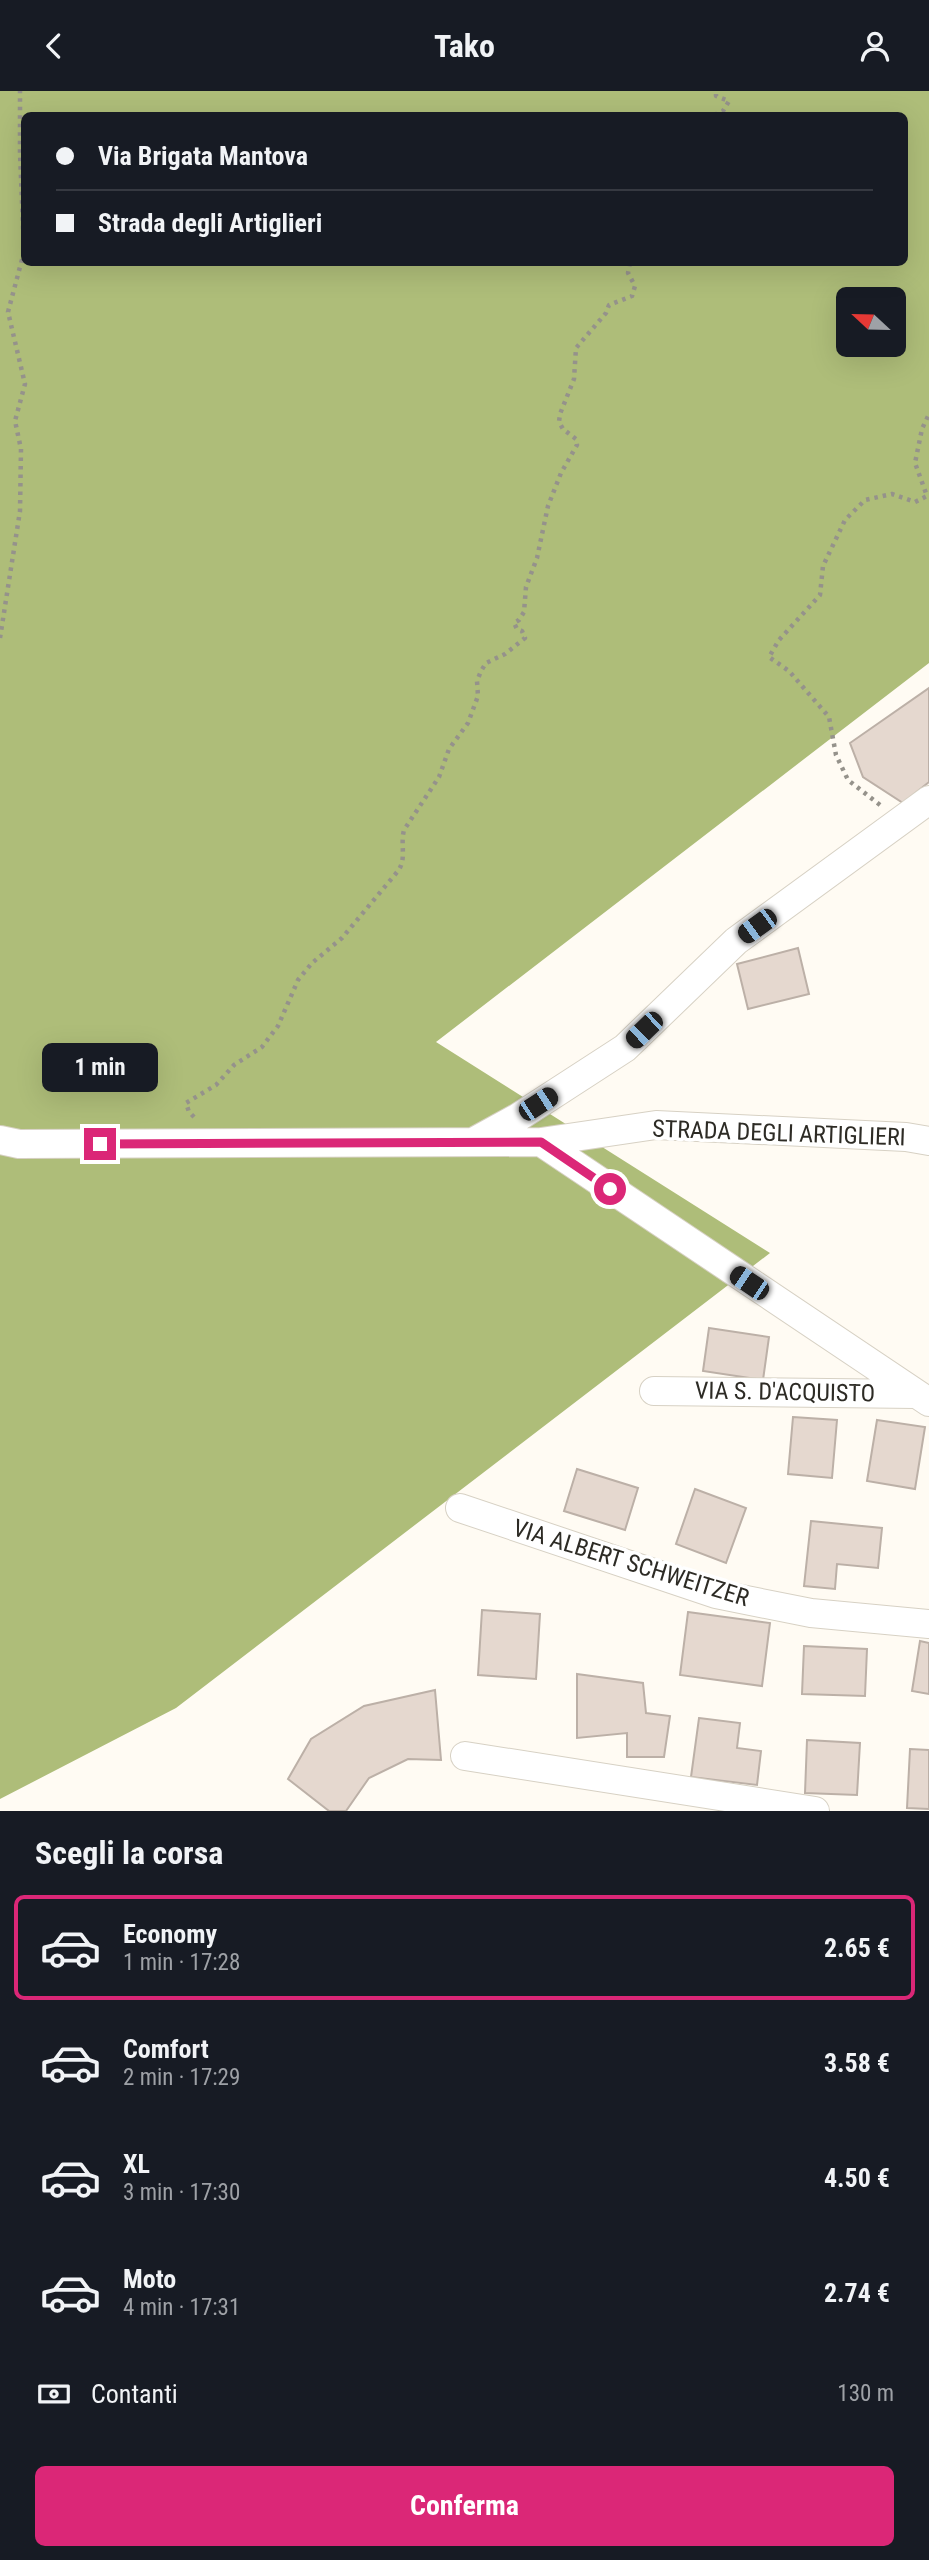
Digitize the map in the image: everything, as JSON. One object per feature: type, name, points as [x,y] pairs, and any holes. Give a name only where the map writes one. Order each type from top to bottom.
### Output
[{"type":"street","points":[[473,1142],[517,1118],[625,1048],[736,941],[929,800]]},
{"type":"street","name":"STRADA DEGLI ARTIGLIERI","points":[[0,1140],[19,1144],[541,1142],[656,1125],[906,1137],[929,1141]]},
{"type":"street","points":[[541,1142],[923,1398]]},
{"type":"street","name":"VIA S. D'ACQUISTO","points":[[654,1391],[923,1398]]},
{"type":"street","name":"VIA ALBERT SCHWEITZER","points":[[460,1508],[716,1594],[811,1613],[929,1625]]},
{"type":"street","points":[[465,1756],[815,1811]]},
{"type":"path","points":[[20,91],[21,178]]},
{"type":"path","points":[[716,91],[716,96],[729,101],[721,112]]},
{"type":"path","points":[[0,638],[20,511],[21,449],[15,421],[25,384],[8,312],[21,263]]},
{"type":"path","points":[[181,1144],[200,1124],[189,1112],[186,1103],[216,1085],[234,1065],[262,1047],[278,1026],[298,980],[312,963],[342,938],[398,871],[404,862],[401,840],[404,830],[439,777],[449,749],[468,723],[478,696],[477,681],[481,671],[486,663],[505,654],[524,638],[514,622],[519,620],[524,612],[526,587],[537,558],[548,506],[576,445],[576,439],[563,429],[559,422],[574,379],[576,348],[606,313],[609,305],[632,296],[635,286],[628,272],[629,266]]},
{"type":"path","points":[[901,821],[848,780],[836,755],[829,717],[789,671],[769,657],[779,640],[820,595],[823,566],[845,520],[865,500],[892,494],[915,502],[927,496],[915,463],[922,429],[929,414]]},
{"type":"green space","points":[[0,91],[929,91],[929,663],[436,1042],[770,1253],[176,1708],[0,1799]]},
{"type":"building","points":[[929,688],[929,782],[903,803],[863,777],[850,743]]},
{"type":"building","points":[[798,948],[809,994],[748,1009],[737,964]]},
{"type":"building","points":[[709,1328],[769,1337],[763,1380],[703,1371]]},
{"type":"building","points":[[793,1417],[837,1420],[832,1478],[788,1474]]},
{"type":"building","points":[[877,1420],[925,1427],[915,1489],[867,1481]]},
{"type":"building","points":[[577,1469],[638,1488],[625,1530],[564,1511]]},
{"type":"building","points":[[695,1489],[746,1508],[726,1563],[676,1544]]},
{"type":"building","points":[[811,1521],[882,1528],[878,1568],[837,1564],[835,1589],[804,1586]]},
{"type":"building","points":[[482,1610],[540,1614],[536,1679],[478,1675]]},
{"type":"building","points":[[688,1612],[770,1623],[762,1686],[680,1675]]},
{"type":"building","points":[[920,1641],[929,1643],[929,1694],[912,1691]]},
{"type":"building","points":[[804,1646],[867,1649],[865,1696],[802,1694]]},
{"type":"building","points":[[577,1674],[643,1683],[646,1713],[670,1716],[664,1757],[627,1757],[627,1733],[577,1738]]},
{"type":"building","points":[[435,1690],[441,1760],[408,1759],[369,1778],[346,1811],[329,1811],[288,1779],[311,1739],[364,1706]]},
{"type":"building","points":[[699,1718],[740,1723],[737,1748],[761,1751],[757,1785],[691,1777]]},
{"type":"building","points":[[807,1740],[860,1743],[857,1795],[805,1793]]},
{"type":"building","points":[[910,1749],[929,1750],[929,1809],[907,1808]]},
{"type":"route","points":[[100,1144],[541,1142],[610,1189]]}]
